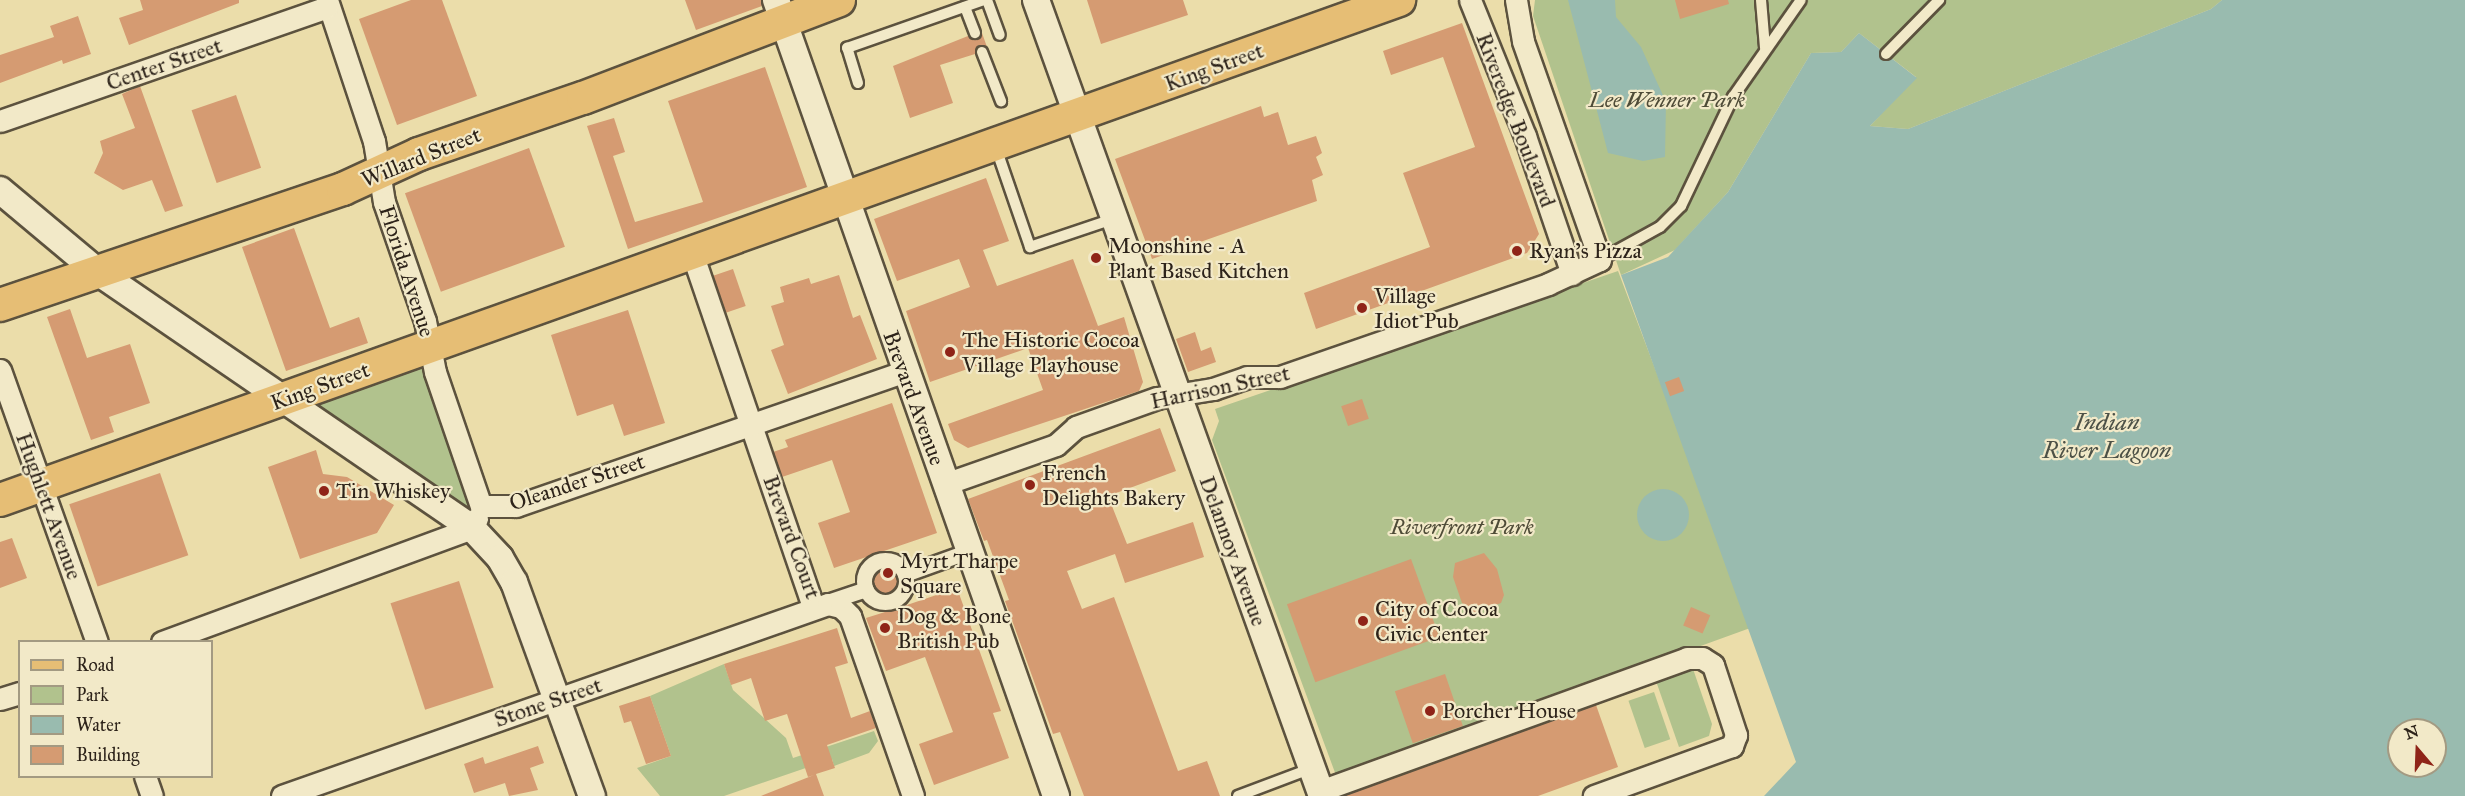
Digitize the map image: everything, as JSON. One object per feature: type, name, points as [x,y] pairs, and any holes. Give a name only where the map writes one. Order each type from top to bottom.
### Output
[{"type":"main road","name":"Willard Street","points":[[0,305],[343,189],[779,11],[839,0]]},
{"type":"main road","name":"King Street","points":[[0,500],[1399,0]]},
{"type":"street","name":"Delannoy Avenue","points":[[1036,0],[1318,785]]},
{"type":"street","name":"Riveredge Boulevard","points":[[1470,0],[1525,136],[1572,274]]},
{"type":"street","name":"Riveredge Boulevard","points":[[1516,0],[1523,41],[1600,260]]},
{"type":"street","name":"Center Street","points":[[0,121],[327,3]]},
{"type":"street","name":"Florida Avenue","points":[[327,3],[374,141],[378,173],[432,346],[435,372],[476,517],[514,582],[592,796]]},
{"type":"street","name":"Brevard Avenue","points":[[779,11],[904,372],[1056,796]]},
{"type":"street","points":[[0,190],[98,272],[284,399],[476,517]]},
{"type":"street","name":"Brevard Court","points":[[692,253],[813,607],[841,607],[850,616],[913,796]]},
{"type":"street","name":"Harrison Street","points":[[945,484],[1056,445],[1076,427],[1177,395],[1247,377],[1281,377],[1572,274],[1600,260]]},
{"type":"street","name":"Hughlett Avenue","points":[[0,370],[96,640]]},
{"type":"street","name":"Oleander Street","points":[[167,640],[476,517],[516,506],[904,372]]},
{"type":"street","points":[[905,574],[969,551]]},
{"type":"street","points":[[890,561],[905,574],[905,588],[890,602],[876,600],[866,589],[867,571],[877,562],[890,561]]},
{"type":"street","points":[[813,607],[866,589]]},
{"type":"street","name":"Stone Street","points":[[282,796],[813,607]]},
{"type":"street","points":[[1318,785],[1687,658],[1702,658],[1713,665],[1736,735],[1732,746],[1593,796]]},
{"type":"street","points":[[0,699],[18,694]]},
{"type":"street","points":[[145,778],[152,796]]},
{"type":"lane","points":[[858,83],[847,48],[965,7],[986,0],[1000,35]]},
{"type":"lane","points":[[1761,0],[1765,48]]},
{"type":"lane","points":[[1600,260],[1660,227],[1681,206],[1733,97],[1765,48],[1801,0]]},
{"type":"lane","points":[[1886,54],[1939,0]]},
{"type":"lane","points":[[965,7],[975,33]]},
{"type":"lane","points":[[982,52],[1001,101]]},
{"type":"lane","points":[[995,145],[1030,247],[1113,219]]},
{"type":"lane","points":[[1238,796],[1318,785]]},
{"type":"green space","name":"Lee Wenner Park","points":[[1535,0],[2222,0],[2211,9],[1908,129],[1870,126],[1916,77],[1859,33],[1841,52],[1811,53],[1728,192],[1675,250],[1621,275],[1533,16]]},
{"type":"green space","name":"Riverfront Park","points":[[1618,271],[1753,627],[1337,778],[1212,440],[1219,421],[1215,409]]},
{"type":"green space","points":[[423,361],[470,505],[468,513],[307,402]]},
{"type":"green space","points":[[724,664],[733,690],[786,738],[793,758],[874,731],[878,741],[869,753],[834,766],[832,759],[724,796],[660,796],[637,768],[671,756],[650,696]]},
{"type":"green space","points":[[1693,669],[1712,724],[1709,736],[1679,747],[1656,681]]},
{"type":"green space","points":[[1654,692],[1670,739],[1645,748],[1628,701]]},
{"type":"water","points":[[1568,0],[1615,0],[1616,17],[1641,47],[1666,102],[1665,157],[1643,161],[1608,153]]},
{"type":"water","name":"Indian River Lagoon","points":[[2222,0],[2465,0],[2465,796],[1764,796],[1796,762],[1621,275],[1668,257],[1728,192],[1811,53],[1841,52],[1859,33],[1917,78],[1870,126],[1908,129],[2211,9]]},
{"type":"water","points":[[1663,489],[1673,491],[1681,497],[1687,505],[1689,515],[1687,525],[1681,533],[1673,539],[1663,541],[1653,539],[1645,533],[1639,525],[1637,515],[1639,505],[1645,497],[1653,491]]},
{"type":"building","points":[[140,0],[239,0],[239,3],[129,45],[119,18],[143,10]]},
{"type":"building","points":[[411,0],[442,0],[477,96],[397,125],[359,19]]},
{"type":"building","points":[[685,0],[761,0],[762,6],[696,30]]},
{"type":"building","points":[[1087,0],[1183,0],[1188,15],[1101,44]]},
{"type":"building","points":[[1675,0],[1728,0],[1729,4],[1680,19]]},
{"type":"building","points":[[78,16],[91,54],[63,64],[62,60],[0,83],[0,55],[54,37],[50,26]]},
{"type":"building","points":[[1462,23],[1539,234],[1527,253],[1316,329],[1304,293],[1430,247],[1403,173],[1475,147],[1443,57],[1391,75],[1383,51]]},
{"type":"building","points":[[982,33],[987,47],[979,45],[975,54],[940,65],[953,103],[910,118],[893,66],[968,36],[977,40]]},
{"type":"building","points":[[765,67],[807,187],[628,249],[587,126],[614,118],[625,152],[613,156],[635,222],[703,202],[668,101]]},
{"type":"building","points":[[140,86],[183,206],[165,212],[152,180],[123,190],[94,173],[103,153],[100,141],[135,128],[122,94]]},
{"type":"building","points":[[236,95],[261,168],[217,183],[192,110]]},
{"type":"building","points":[[1261,106],[1264,117],[1278,112],[1288,145],[1316,136],[1322,153],[1316,157],[1323,175],[1312,180],[1317,201],[1152,259],[1115,159]]},
{"type":"building","points":[[529,148],[565,247],[441,292],[405,193]]},
{"type":"building","points":[[986,178],[1009,241],[983,250],[997,286],[1073,259],[1098,326],[1124,317],[1143,382],[1139,391],[968,448],[954,440],[948,424],[1043,390],[1028,348],[930,382],[906,311],[970,287],[959,259],[897,281],[874,219]]},
{"type":"building","points":[[294,228],[330,328],[359,317],[368,343],[286,371],[242,247]]},
{"type":"building","points":[[733,269],[746,306],[726,313],[713,276]]},
{"type":"building","points":[[839,275],[853,318],[860,315],[877,359],[788,394],[771,350],[784,345],[771,306],[784,302],[780,287],[809,278],[811,284]]},
{"type":"building","points":[[70,309],[87,358],[130,344],[150,403],[109,417],[114,432],[91,440],[47,317]]},
{"type":"building","points":[[628,310],[665,423],[624,436],[613,404],[577,416],[551,335]]},
{"type":"building","points":[[1195,332],[1201,351],[1211,347],[1216,362],[1188,372],[1176,339]]},
{"type":"building","points":[[1679,377],[1684,391],[1670,396],[1665,382]]},
{"type":"building","points":[[1362,399],[1369,419],[1348,426],[1341,406]]},
{"type":"building","points":[[892,403],[937,533],[834,568],[818,523],[850,512],[832,460],[782,477],[773,452],[788,447],[785,440]]},
{"type":"building","points":[[1160,428],[1176,471],[1108,496],[1127,544],[1193,522],[1204,557],[1125,583],[1115,554],[1067,571],[1082,609],[1114,597],[1178,771],[1207,761],[1220,796],[1084,796],[1060,732],[1053,734],[1005,601],[1009,600],[987,540],[984,541],[968,499]]},
{"type":"building","name":"Tin Whiskey","points":[[316,450],[323,474],[347,477],[394,505],[377,533],[300,559],[268,467]]},
{"type":"building","points":[[160,473],[188,555],[98,587],[69,504]]},
{"type":"building","points":[[12,538],[27,578],[0,588],[0,542]]},
{"type":"building","points":[[1484,553],[1497,569],[1504,595],[1501,603],[1474,613],[1462,603],[1453,577],[1455,563]]},
{"type":"building","name":"City of Cocoa Civic Center","points":[[1411,559],[1439,637],[1315,682],[1287,604]]},
{"type":"building","points":[[881,567],[896,571],[907,605],[957,588],[1001,711],[993,713],[1009,758],[934,785],[919,744],[953,732],[925,657],[886,671],[866,618],[885,612],[872,579]]},
{"type":"building","points":[[459,581],[494,688],[425,710],[391,603]]},
{"type":"building","points":[[1691,607],[1710,615],[1703,634],[1683,625]]},
{"type":"building","points":[[837,628],[848,663],[835,667],[851,718],[870,711],[876,728],[827,745],[835,768],[816,774],[824,796],[761,796],[814,775],[808,777],[787,714],[765,721],[751,678],[731,685],[724,664]]},
{"type":"building","name":"Porcher House","points":[[1445,674],[1463,726],[1413,743],[1395,691]]},
{"type":"building","points":[[650,696],[671,756],[646,764],[631,721],[624,723],[619,706]]},
{"type":"building","points":[[1596,705],[1618,767],[1538,796],[1344,796]]},
{"type":"building","points":[[538,746],[544,763],[530,768],[538,790],[509,796],[505,783],[474,793],[464,764],[483,757],[485,764]]},
{"type":"place","name":"Ryan's Pizza","points":[[1517,251]]},
{"type":"place","name":"Moonshine - A Plant Based Kitchen","points":[[1096,258]]},
{"type":"place","name":"Village Idiot Pub","points":[[1362,308]]},
{"type":"place","name":"The Historic Cocoa Village Playhouse","points":[[950,352]]},
{"type":"place","name":"French Delights Bakery","points":[[1030,485]]},
{"type":"place","name":"Tin Whiskey","points":[[324,491]]},
{"type":"place","name":"Myrt Tharpe Square","points":[[888,573]]},
{"type":"place","name":"City of Cocoa Civic Center","points":[[1363,621]]},
{"type":"place","name":"Dog & Bone British Pub","points":[[885,628]]},
{"type":"place","name":"Porcher House","points":[[1430,711]]}]
